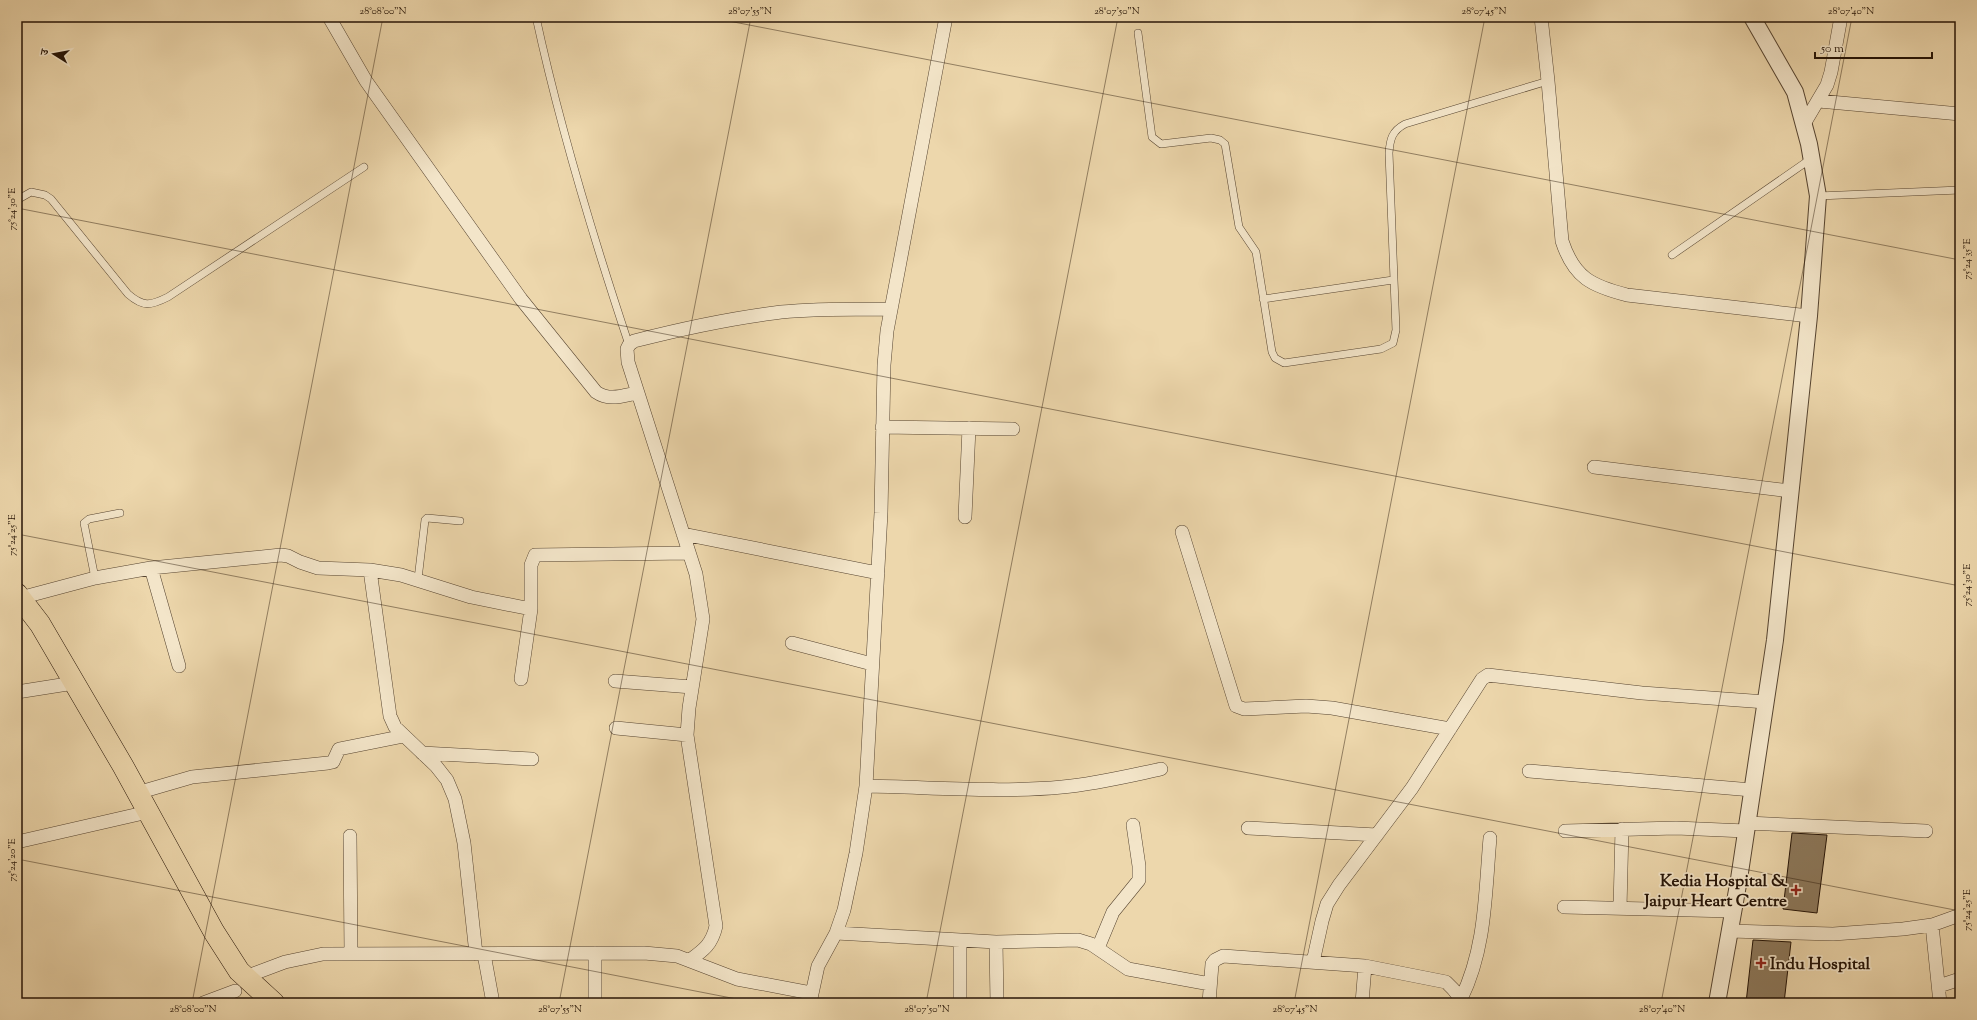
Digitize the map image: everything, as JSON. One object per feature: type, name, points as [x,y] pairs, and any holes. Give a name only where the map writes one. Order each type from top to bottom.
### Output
[{"type":"main road","points":[[21,604],[74,684],[137,792],[214,932],[238,985],[274,1003]]},
{"type":"street","points":[[329,17],[366,81],[521,299],[596,392],[603,397],[610,398],[637,393]]},
{"type":"street","points":[[203,1003],[238,985],[304,957],[323,954],[664,954],[690,960],[704,967],[737,978],[810,998],[818,966],[836,933],[849,891],[866,786],[881,513],[884,365],[890,309],[946,17]]},
{"type":"street","points":[[1541,17],[1562,241],[1567,256],[1582,276],[1601,288],[1627,295],[1809,316]]},
{"type":"street","points":[[1717,1003],[1747,827],[1775,640],[1809,316],[1818,196],[1812,158],[1804,124],[1794,92],[1752,17]]},
{"type":"street","points":[[1804,124],[1819,101],[1831,72],[1841,17]]},
{"type":"street","points":[[1819,101],[1960,114]]},
{"type":"street","points":[[690,960],[708,947],[716,926],[687,735],[692,688],[703,619],[696,574],[637,393],[626,354],[629,344],[634,341],[686,328],[775,313],[809,310],[890,309]]},
{"type":"street","points":[[882,427],[1013,429]]},
{"type":"street","points":[[965,517],[969,428]]},
{"type":"street","points":[[1594,467],[1790,491]]},
{"type":"street","points":[[1182,532],[1236,706],[1244,709],[1306,706],[1332,708],[1450,729]]},
{"type":"street","points":[[683,534],[878,573]]},
{"type":"street","points":[[522,679],[531,609],[532,558],[539,554],[689,553]]},
{"type":"street","points":[[21,604],[95,578],[151,568],[281,555],[288,556],[318,568],[370,570],[418,579],[471,597],[531,609]]},
{"type":"street","points":[[151,568],[179,666]]},
{"type":"street","points":[[370,570],[388,704],[393,722],[404,736],[447,780],[460,819],[480,954],[493,1003]]},
{"type":"street","points":[[792,643],[872,664]]},
{"type":"street","points":[[1313,962],[1327,904],[1339,885],[1412,788],[1482,679],[1488,675],[1642,693],[1766,702]]},
{"type":"street","points":[[615,681],[692,688]]},
{"type":"street","points":[[17,692],[74,684]]},
{"type":"street","points":[[616,728],[687,735]]},
{"type":"street","points":[[137,792],[192,777],[333,762],[339,749],[404,736]]},
{"type":"street","points":[[422,753],[532,760]]},
{"type":"street","points":[[866,786],[990,789],[1060,788],[1088,784],[1161,768]]},
{"type":"street","points":[[1529,772],[1752,790]]},
{"type":"street","points":[[17,842],[148,812]]},
{"type":"street","points":[[1098,948],[1113,912],[1139,880],[1140,866],[1133,825]]},
{"type":"street","points":[[1565,831],[1747,827],[1926,832]]},
{"type":"street","points":[[1248,828],[1377,835]]},
{"type":"street","points":[[1620,908],[1622,829]]},
{"type":"street","points":[[350,836],[351,954]]},
{"type":"street","points":[[1462,1001],[1473,970],[1479,946],[1490,838]]},
{"type":"street","points":[[1564,907],[1733,911]]},
{"type":"street","points":[[1730,931],[1833,934],[1903,929],[1932,925],[1960,915]]},
{"type":"street","points":[[1932,925],[1940,1003]]},
{"type":"street","points":[[836,933],[996,942],[1078,940],[1098,948],[1128,969],[1210,984]]},
{"type":"street","points":[[960,940],[960,1003]]},
{"type":"street","points":[[996,942],[996,1003]]},
{"type":"street","points":[[595,954],[595,1003]]},
{"type":"street","points":[[1209,1003],[1212,964],[1214,960],[1223,956],[1365,966],[1442,981],[1449,984],[1462,1001]]},
{"type":"street","points":[[1362,1003],[1365,966]]},
{"type":"street","points":[[1939,986],[1960,979]]},
{"type":"lane","points":[[536,17],[548,71],[597,246],[629,344]]},
{"type":"lane","points":[[1138,33],[1152,137],[1161,144],[1211,138],[1220,140],[1225,144],[1239,227],[1256,252],[1263,299],[1275,358],[1279,362],[1291,362],[1381,349],[1390,346],[1395,338],[1396,330],[1393,280],[1390,153],[1392,135],[1397,129],[1405,124],[1548,81]]},
{"type":"lane","points":[[1672,255],[1812,158]]},
{"type":"lane","points":[[17,200],[31,192],[45,195],[51,199],[128,294],[136,301],[145,304],[155,303],[168,297],[364,167]]},
{"type":"lane","points":[[1818,196],[1960,190]]},
{"type":"lane","points":[[1263,299],[1393,280]]},
{"type":"lane","points":[[95,578],[84,523],[89,519],[120,513]]},
{"type":"lane","points":[[418,579],[424,520],[433,517],[460,521]]},
{"type":"building","points":[[1792,833],[1827,835],[1817,913],[1783,909]]},
{"type":"building","points":[[1753,940],[1791,942],[1784,1003],[1746,1003]]},
{"type":"place","name":"Kedia Hospital & Jaipur Heart Centre","points":[[1796,890]]},
{"type":"place","name":"Indu Hospital","points":[[1761,963]]}]
